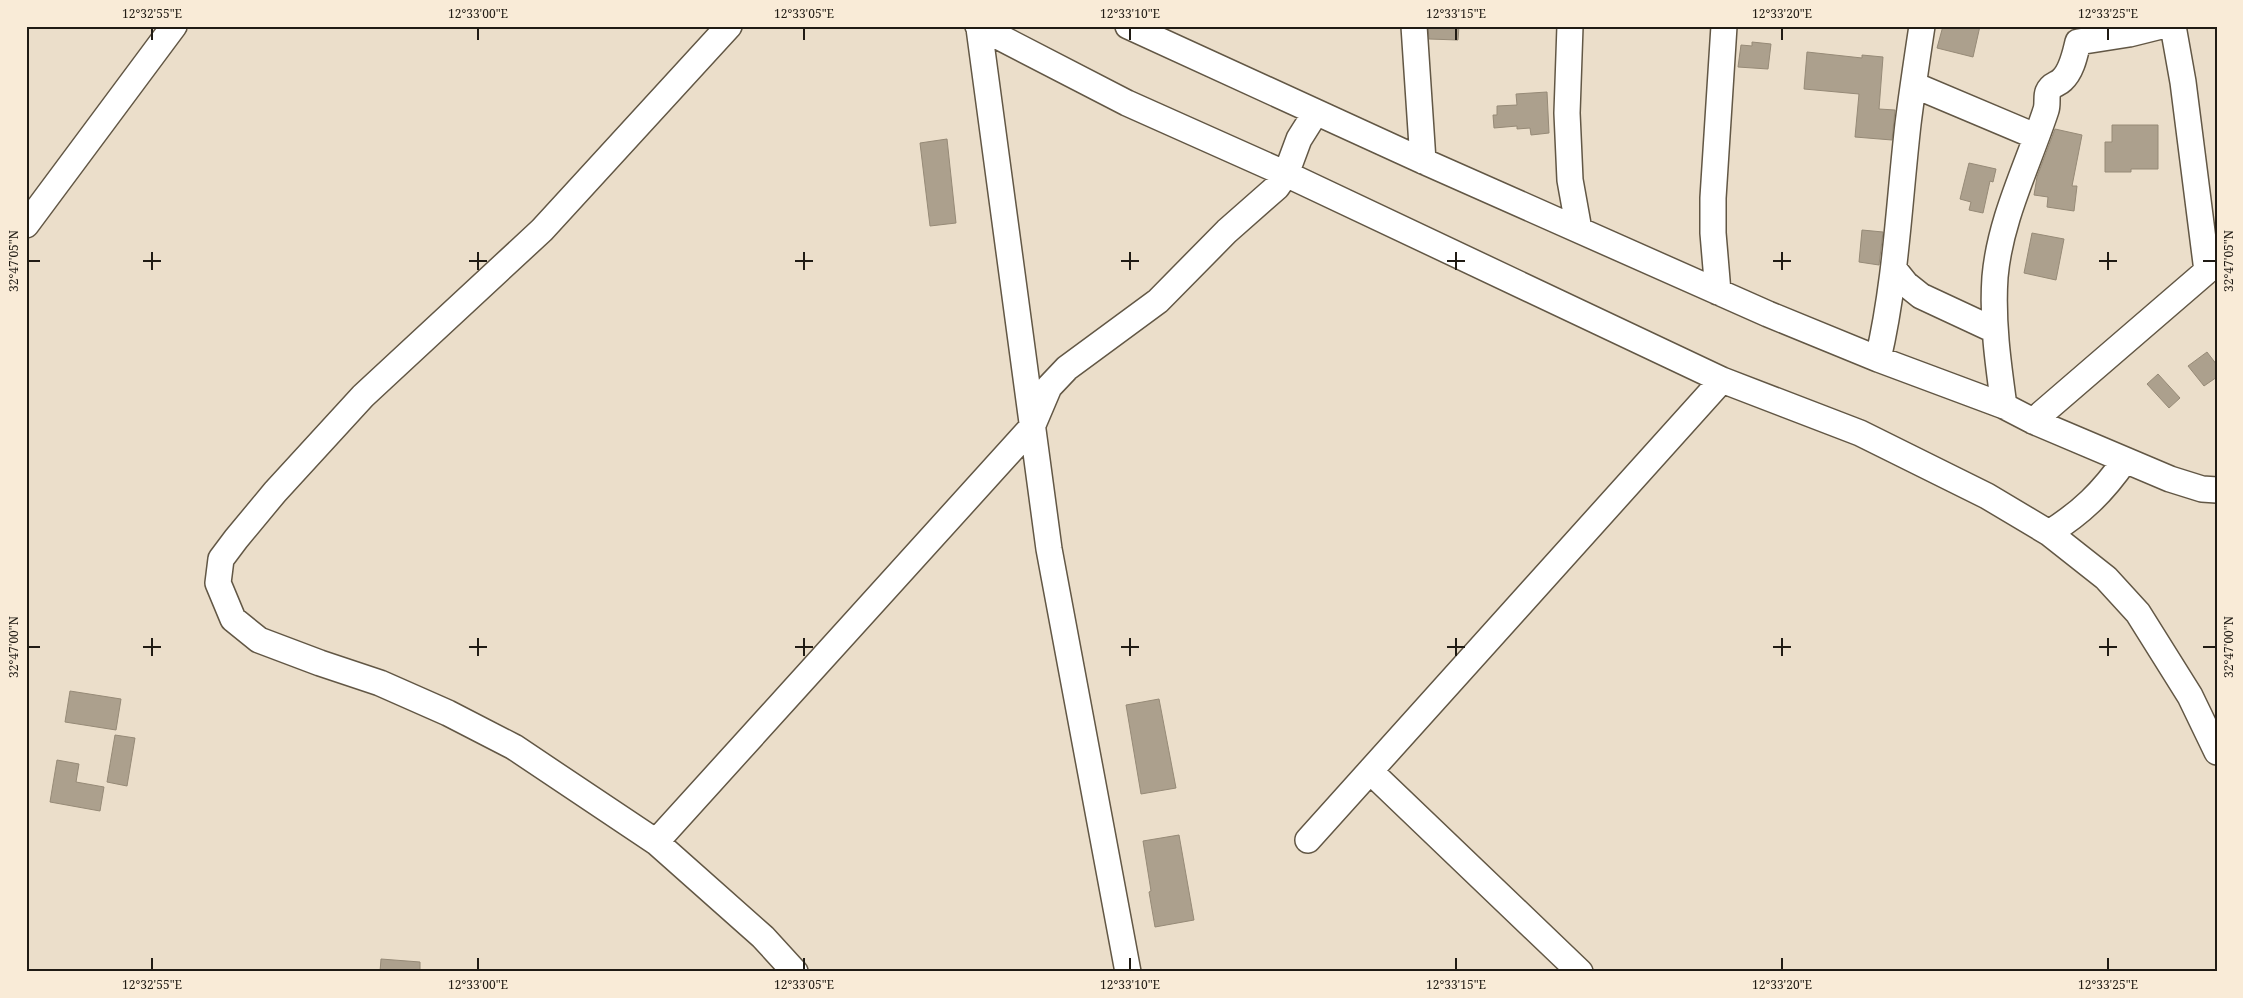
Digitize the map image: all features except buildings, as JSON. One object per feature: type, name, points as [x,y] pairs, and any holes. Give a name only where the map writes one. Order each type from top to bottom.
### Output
[{"type":"street","points":[[26,225],[174,26]]},
{"type":"street","points":[[729,26],[542,230],[363,396],[275,492],[236,539],[221,559],[218,583],[233,618],[259,640],[380,683],[448,713],[514,748],[656,842],[763,937],[795,972]]},
{"type":"street","points":[[1128,26],[1423,161],[1718,292],[1878,359],[2004,406],[2033,421],[2125,460],[2202,489],[2217,490]]},
{"type":"street","points":[[1414,26],[1423,161]]},
{"type":"street","points":[[1570,26],[1568,113],[1570,180],[1579,230]]},
{"type":"street","points":[[1718,292],[1713,234],[1713,198],[1724,26]]},
{"type":"street","points":[[1878,359],[1886,323],[1894,268],[1922,26]]},
{"type":"street","points":[[2004,406],[1994,330],[1995,276],[2003,231],[2035,136],[2047,108],[2047,94],[2051,86],[2062,80],[2068,72],[2078,42],[2129,34],[2161,26]]},
{"type":"street","points":[[2033,421],[2212,265],[2173,26]]},
{"type":"street","points":[[979,27],[1127,104],[1286,174],[1722,380],[1860,433],[1987,496],[2049,533],[2106,578],[2138,613],[2190,696],[2217,752]]},
{"type":"street","points":[[979,27],[1049,549],[1128,972]]},
{"type":"street","points":[[1914,85],[2035,136]]},
{"type":"street","points":[[656,842],[1032,427],[1049,387],[1067,368],[1158,301],[1227,231],[1277,187],[1286,174],[1300,139],[1316,112]]},
{"type":"street","points":[[1894,268],[1906,284],[1921,296],[1994,330]]},
{"type":"street","points":[[1308,840],[1722,380]]},
{"type":"street","points":[[2049,533],[2075,517],[2092,501],[2108,484],[2125,460]]},
{"type":"street","points":[[1371,772],[1580,972]]}]
